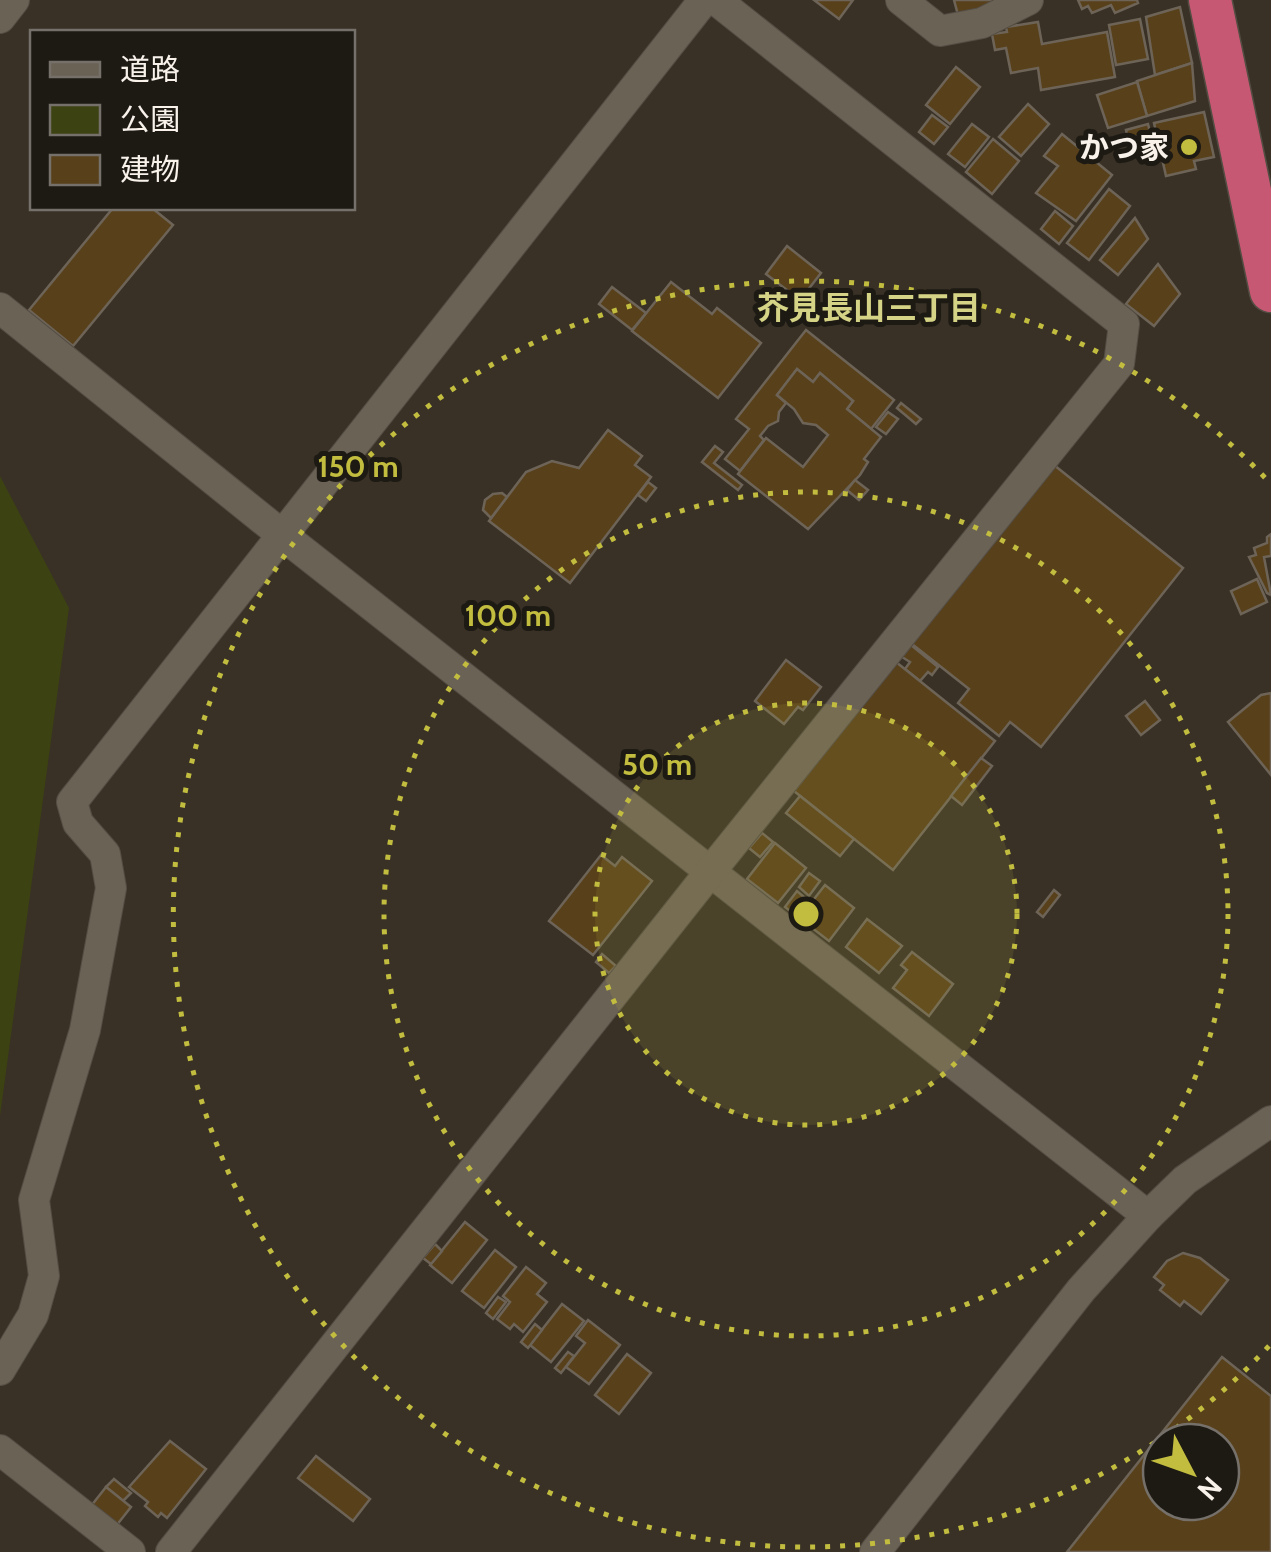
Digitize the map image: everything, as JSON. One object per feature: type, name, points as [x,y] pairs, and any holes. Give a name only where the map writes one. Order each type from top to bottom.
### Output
[{"type":"highway","points":[[1210,0],[1271,291]]},
{"type":"street","points":[[0,18],[14,0]]},
{"type":"street","points":[[0,1370],[32,1315],[44,1276],[34,1200],[85,1030],[111,888],[105,854],[78,823],[72,802],[704,0]]},
{"type":"street","points":[[171,1552],[1118,364],[1124,324],[716,0]]},
{"type":"street","points":[[901,0],[940,30],[982,22],[1028,0]]},
{"type":"street","points":[[0,308],[1148,1216]]},
{"type":"street","points":[[876,1552],[1082,1290],[1148,1216],[1185,1180],[1271,1121]]},
{"type":"street","points":[[0,1450],[130,1552]]},
{"type":"green space","points":[[0,476],[69,608],[0,1116]]},
{"type":"building","points":[[814,0],[853,0],[839,19]]},
{"type":"building","points":[[954,0],[1008,0],[958,15]]},
{"type":"building","points":[[1078,0],[1138,3],[1115,13],[1111,5],[1092,13],[1088,6],[1082,9]]},
{"type":"building","points":[[1180,7],[1192,63],[1155,75],[1146,17]]},
{"type":"building","points":[[1140,19],[1148,59],[1116,65],[1109,25]]},
{"type":"building","points":[[1038,22],[1042,44],[1107,32],[1115,77],[1041,90],[1038,68],[1011,73],[1006,48],[995,50],[992,34],[1007,32],[1006,27]]},
{"type":"building","points":[[1192,63],[1195,101],[1147,116],[1137,81]]},
{"type":"building","points":[[956,67],[980,87],[950,124],[926,105]]},
{"type":"building","points":[[1137,82],[1147,116],[1108,128],[1097,95]]},
{"type":"building","points":[[1028,104],[1049,124],[1021,156],[999,137]]},
{"type":"building","points":[[1204,112],[1214,157],[1194,161],[1196,169],[1166,176],[1154,123]]},
{"type":"building","points":[[932,115],[948,127],[934,144],[919,132]]},
{"type":"building","points":[[972,124],[989,137],[965,167],[948,154]]},
{"type":"building","points":[[1148,124],[1150,132],[1128,139],[1126,130]]},
{"type":"building","points":[[1062,134],[1112,175],[1076,221],[1036,193],[1058,166],[1044,156]]},
{"type":"building","points":[[993,139],[1019,161],[992,194],[966,172]]},
{"type":"building","points":[[1109,189],[1130,206],[1089,260],[1067,243]]},
{"type":"building","points":[[111,210],[154,210],[173,225],[73,346],[29,310]]},
{"type":"building","points":[[1055,211],[1073,226],[1059,244],[1041,229]]},
{"type":"building","points":[[1135,218],[1148,239],[1118,275],[1100,260]]},
{"type":"building","points":[[787,246],[821,273],[800,300],[766,274]]},
{"type":"building","points":[[1158,264],[1180,294],[1154,326],[1126,304]]},
{"type":"building","points":[[671,282],[712,314],[717,308],[761,343],[718,398],[632,331]]},
{"type":"building","points":[[612,287],[646,313],[632,330],[599,304]]},
{"type":"building","points":[[806,330],[894,400],[871,429],[847,409],[853,401],[820,373],[813,382],[797,369],[777,395],[786,403],[778,421],[760,436],[764,440],[740,471],[725,459],[749,429],[736,419]]},
{"type":"building","points":[[797,369],[813,382],[820,373],[853,401],[847,409],[881,437],[864,459],[868,462],[860,475],[808,529],[738,474],[766,438],[803,467],[828,435],[816,425],[803,423],[777,395]]},
{"type":"building","points":[[901,403],[921,419],[916,424],[897,408]]},
{"type":"building","points":[[888,412],[898,419],[886,434],[876,427]]},
{"type":"building","points":[[608,430],[642,456],[635,465],[651,477],[570,583],[489,521],[526,472],[552,461],[579,468]]},
{"type":"building","points":[[715,446],[723,452],[714,463],[742,485],[738,490],[702,462]]},
{"type":"building","points":[[1054,465],[1183,568],[1041,747],[1010,722],[999,736],[958,703],[969,689],[912,644]]},
{"type":"building","points":[[855,480],[868,490],[859,500],[847,490]]},
{"type":"building","points":[[648,482],[656,488],[646,501],[638,495]]},
{"type":"building","points":[[502,493],[507,497],[491,518],[483,510],[485,500]]},
{"type":"building","points":[[1271,534],[1271,556],[1264,557],[1271,595],[1249,557],[1256,555],[1254,548],[1267,543]]},
{"type":"building","points":[[1257,579],[1267,602],[1241,614],[1231,591]]},
{"type":"building","points":[[911,645],[938,667],[920,681],[905,669],[910,662],[902,657]]},
{"type":"building","points":[[786,660],[821,687],[803,710],[798,707],[784,724],[755,701]]},
{"type":"building","points":[[896,662],[995,741],[893,870],[794,791]]},
{"type":"building","points":[[1271,693],[1271,775],[1228,722],[1261,695]]},
{"type":"building","points":[[1145,701],[1160,720],[1141,735],[1126,716]]},
{"type":"building","points":[[981,758],[992,766],[962,805],[951,796]]},
{"type":"building","points":[[800,796],[854,839],[840,856],[786,813]]},
{"type":"building","points":[[762,833],[773,842],[760,857],[749,848]]},
{"type":"building","points":[[775,843],[806,868],[778,903],[747,879]]},
{"type":"building","points":[[601,855],[615,866],[622,857],[652,881],[593,955],[549,921]]},
{"type":"building","points":[[809,873],[820,881],[809,896],[799,887]]},
{"type":"building","points":[[825,885],[854,908],[829,941],[785,907],[797,891],[811,903]]},
{"type":"building","points":[[1054,890],[1060,895],[1043,917],[1037,912]]},
{"type":"building","points":[[867,919],[902,946],[879,973],[846,947]]},
{"type":"building","points":[[912,952],[953,984],[929,1016],[893,988],[907,970],[901,965]]},
{"type":"building","points":[[602,954],[616,966],[609,973],[596,962]]},
{"type":"building","points":[[465,1222],[487,1240],[452,1283],[430,1265]]},
{"type":"building","points":[[435,1244],[442,1251],[431,1264],[423,1258]]},
{"type":"building","points":[[495,1250],[516,1267],[484,1308],[462,1291]]},
{"type":"building","points":[[1183,1253],[1200,1258],[1228,1280],[1201,1314],[1184,1301],[1180,1306],[1160,1290],[1164,1285],[1154,1277],[1167,1261]]},
{"type":"building","points":[[526,1267],[546,1283],[537,1294],[547,1302],[523,1332],[514,1324],[510,1329],[497,1319],[510,1302],[503,1296]]},
{"type":"building","points":[[498,1297],[506,1302],[493,1319],[486,1313]]},
{"type":"building","points":[[562,1304],[584,1321],[551,1362],[530,1345]]},
{"type":"building","points":[[588,1320],[620,1345],[589,1384],[566,1367],[585,1343],[576,1336]]},
{"type":"building","points":[[535,1324],[542,1330],[528,1348],[521,1342]]},
{"type":"building","points":[[568,1352],[574,1356],[561,1373],[555,1368]]},
{"type":"building","points":[[627,1354],[651,1373],[619,1414],[595,1395]]},
{"type":"building","points":[[1222,1357],[1271,1396],[1271,1552],[1067,1552],[1141,1459],[1141,1522],[1241,1522],[1241,1422],[1170,1422]]},
{"type":"building","points":[[170,1441],[206,1469],[167,1518],[161,1513],[158,1517],[145,1506],[148,1502],[129,1487]]},
{"type":"building","points":[[316,1456],[370,1499],[353,1521],[298,1478]]},
{"type":"building","points":[[114,1479],[131,1493],[123,1501],[106,1487]]},
{"type":"building","points":[[106,1487],[131,1507],[116,1526],[91,1506]]},
{"type":"place","name":"かつ家","points":[[1189,147]]},
{"type":"district","name":"芥見長山三丁目","points":[[869,307]]}]
